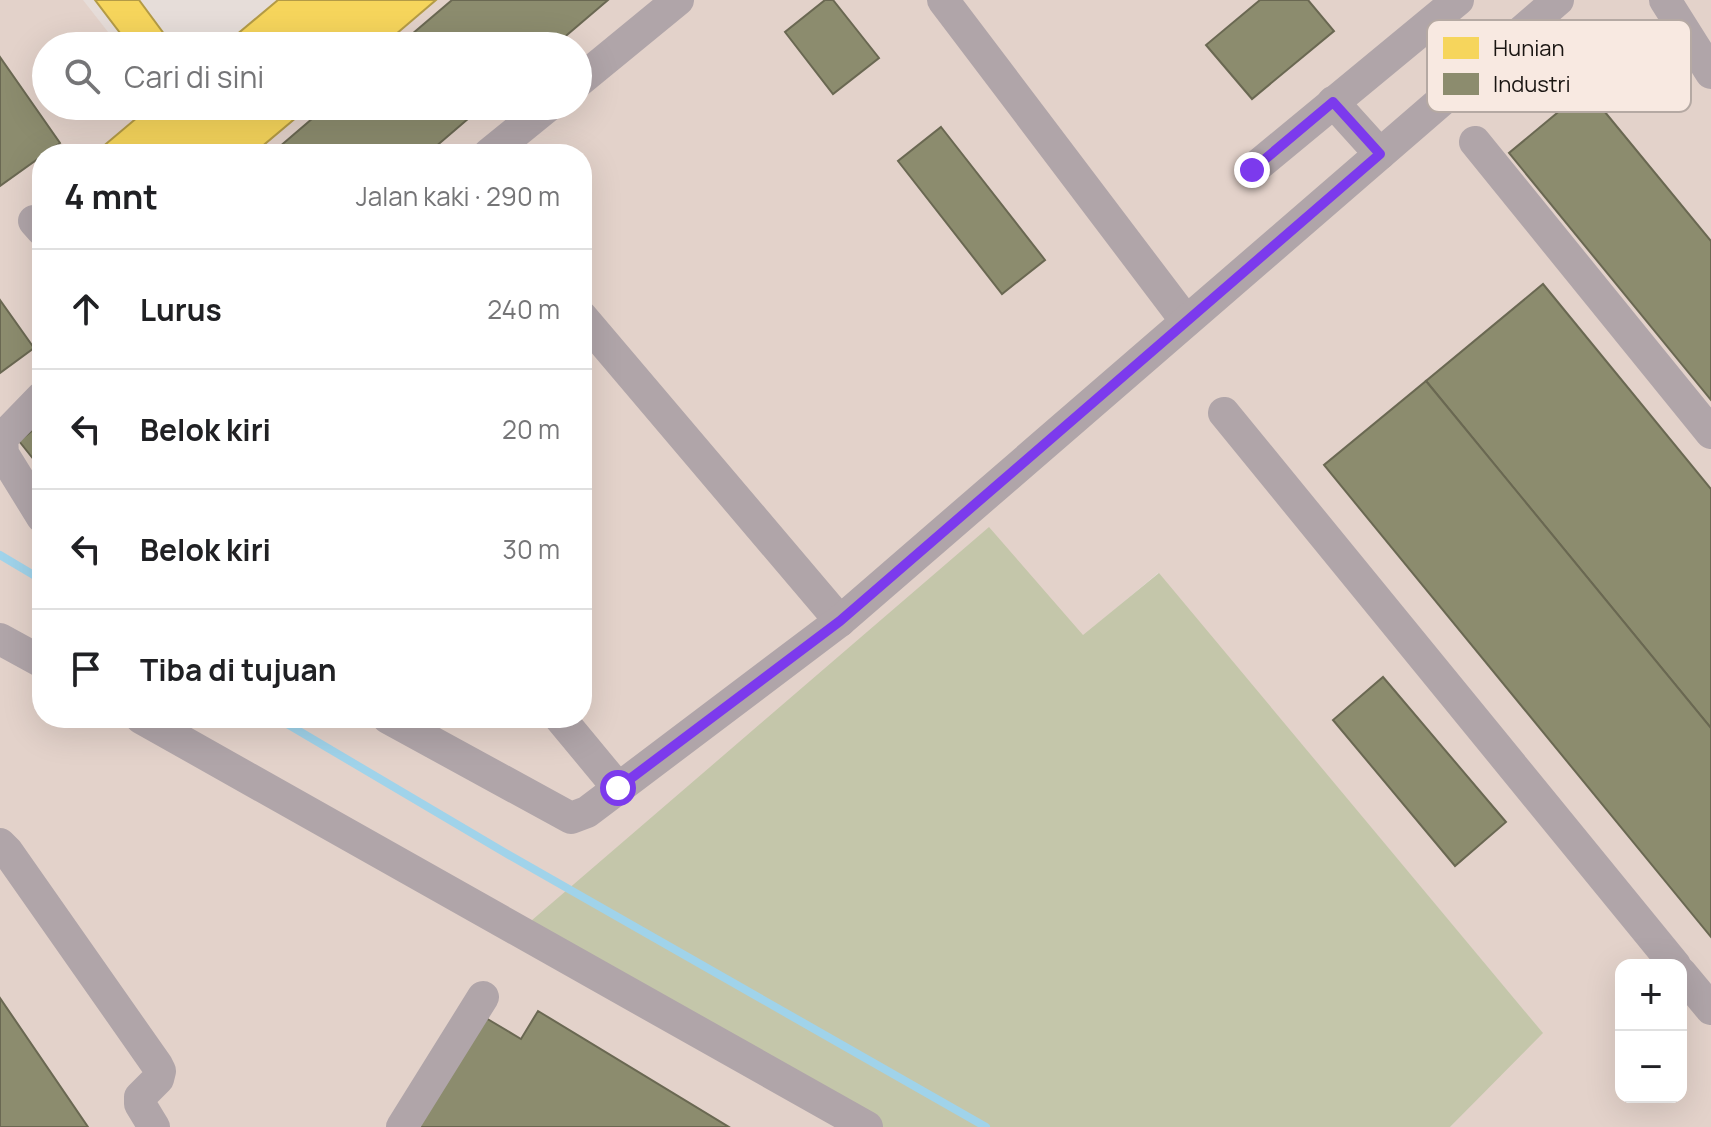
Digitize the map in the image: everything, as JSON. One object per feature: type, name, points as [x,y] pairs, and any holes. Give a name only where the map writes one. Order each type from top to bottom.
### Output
[{"type":"lane","points":[[592,71],[678,0]]},
{"type":"lane","points":[[943,0],[1186,321]]},
{"type":"lane","points":[[1433,20],[1458,0]]},
{"type":"lane","points":[[1665,0],[1678,20]]},
{"type":"lane","points":[[1530,20],[1549,3]]},
{"type":"lane","points":[[1252,170],[1427,25]]},
{"type":"lane","points":[[1691,41],[1711,73]]},
{"type":"lane","points":[[1333,102],[1380,154]]},
{"type":"lane","points":[[406,728],[571,818],[587,812],[840,621],[1427,112]]},
{"type":"lane","points":[[501,144],[531,120]]},
{"type":"lane","points":[[1475,142],[1711,433]]},
{"type":"lane","points":[[592,329],[840,621]]},
{"type":"lane","points":[[32,407],[2,438],[3,454],[32,501]]},
{"type":"lane","points":[[1224,413],[1670,959]]},
{"type":"lane","points":[[0,639],[32,657]]},
{"type":"lane","points":[[159,728],[867,1127]]},
{"type":"lane","points":[[568,728],[618,788]]},
{"type":"lane","points":[[0,844],[160,1071],[158,1079],[140,1097],[140,1104],[154,1127]]},
{"type":"lane","points":[[1687,980],[1711,1009]]},
{"type":"lane","points":[[402,1127],[483,997]]},
{"type":"shaded area","points":[[0,0],[83,0],[108,32],[32,32],[32,120],[592,120],[592,32],[295,32],[308,0],[1711,0],[1711,1127],[1450,1127],[1542,1032],[1158,573],[1083,636],[845,1127],[0,1127]]},
{"type":"green space","points":[[989,527],[1083,635],[1159,573],[1543,1033],[1450,1127],[845,1127],[531,921]]},
{"type":"building: Hunian","points":[[95,0],[139,0],[163,32],[119,32]]},
{"type":"building: Hunian","points":[[278,0],[436,0],[398,32],[240,32]]},
{"type":"building: Hunian","points":[[134,120],[293,120],[265,144],[106,144]]},
{"type":"building: Industri","points":[[452,0],[608,0],[570,32],[414,32]]},
{"type":"building: Industri","points":[[825,0],[833,0],[879,58],[833,94],[785,32]]},
{"type":"building: Industri","points":[[1260,0],[1308,0],[1334,31],[1252,99],[1206,45]]},
{"type":"building: Industri","points":[[0,57],[32,103],[32,120],[44,120],[60,143],[32,144],[32,163],[0,186]]},
{"type":"building: Industri","points":[[1558,112],[1605,112],[1711,241],[1711,400],[1509,153]]},
{"type":"building: Industri","points":[[311,120],[467,120],[439,144],[283,144]]},
{"type":"building: Industri","points":[[941,127],[1045,260],[1002,294],[898,161]]},
{"type":"building: Industri","points":[[1543,284],[1711,489],[1711,728],[1426,381]]},
{"type":"building: Industri","points":[[0,300],[32,349],[0,373]]},
{"type":"building: Industri","points":[[1426,381],[1711,728],[1711,937],[1324,465]]},
{"type":"building: Industri","points":[[32,431],[32,457],[19,441]]},
{"type":"building: Industri","points":[[1383,677],[1506,822],[1455,866],[1333,720]]},
{"type":"building: Industri","points":[[0,998],[88,1127],[0,1127]]},
{"type":"building: Industri","points":[[538,1011],[729,1127],[418,1127],[484,1017],[521,1039]]},
{"type":"waterway","points":[[0,555],[32,574]]},
{"type":"waterway","points":[[294,728],[509,855],[986,1127]]},
{"type":"route","points":[[618,788],[840,621],[1380,154],[1333,102],[1252,170]]}]
